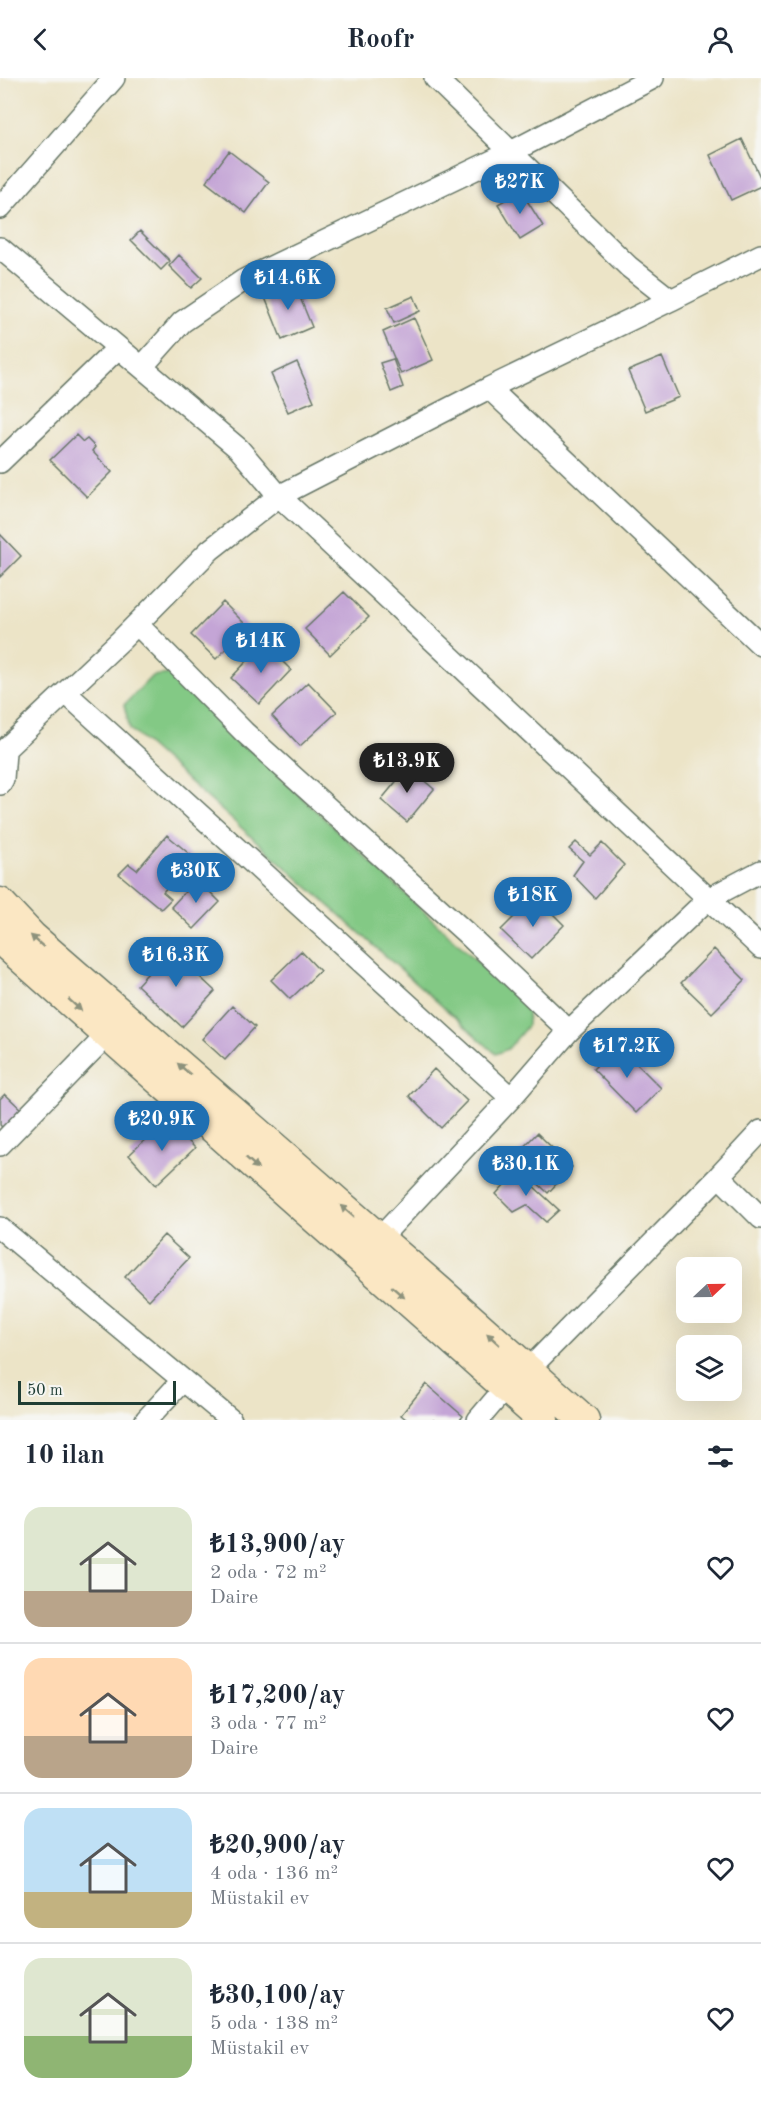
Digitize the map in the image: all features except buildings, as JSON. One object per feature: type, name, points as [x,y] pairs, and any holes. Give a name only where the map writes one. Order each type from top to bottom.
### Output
[{"type":"street","points":[[0,208],[114,78]]},
{"type":"street","points":[[435,78],[629,267],[671,300]]},
{"type":"street","points":[[142,367],[182,322],[244,280],[511,152],[653,78]]},
{"type":"street","points":[[0,248],[239,449],[279,496],[761,948]]},
{"type":"street","points":[[0,784],[3,779],[2,753],[137,624],[210,550],[279,496],[489,387],[761,255]]},
{"type":"street","points":[[0,462],[118,348]]},
{"type":"street","points":[[489,387],[761,645]]},
{"type":"street","points":[[137,624],[244,732],[465,932],[569,1031]]},
{"type":"street","points":[[66,693],[511,1098]]},
{"type":"street","points":[[380,1239],[511,1098],[569,1031],[708,899],[761,871]]},
{"type":"street","points":[[0,903],[32,937],[380,1239],[517,1379],[543,1420]]},
{"type":"street","points":[[0,939],[108,1034],[517,1379],[584,1420]]},
{"type":"street","points":[[0,1145],[108,1034]]},
{"type":"street","points":[[478,1420],[761,1131]]},
{"type":"street","points":[[719,1176],[761,1218]]},
{"type":"street","points":[[0,1228],[231,1420]]},
{"type":"street","points":[[146,1420],[183,1380]]},
{"type":"green space","points":[[170,674],[528,1009],[528,1025],[508,1049],[496,1054],[130,729],[124,705],[152,676]]}]
